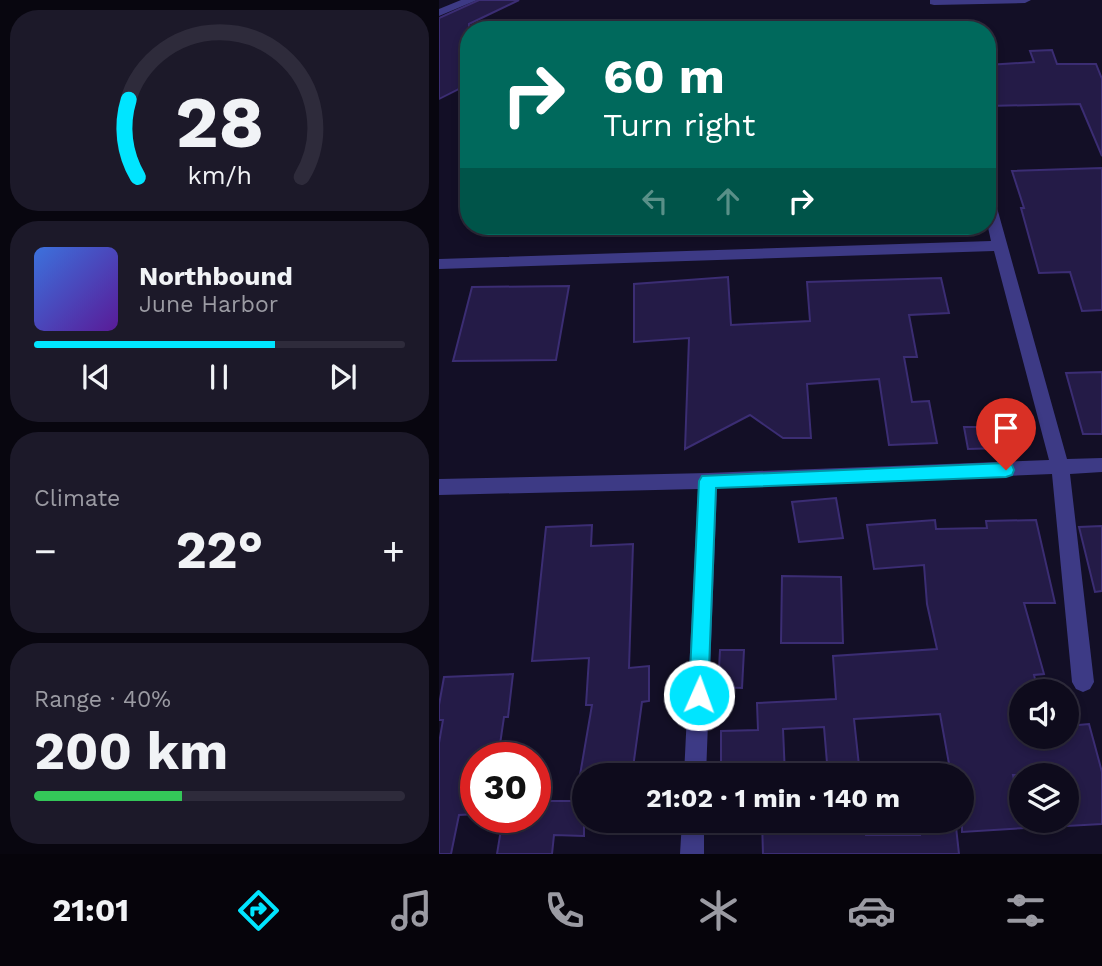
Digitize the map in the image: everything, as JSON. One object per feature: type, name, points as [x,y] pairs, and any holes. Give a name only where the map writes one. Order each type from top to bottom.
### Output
[{"type":"street","points":[[439,13],[471,0]]},
{"type":"street","points":[[941,21],[934,1],[1025,0]]},
{"type":"street","points":[[996,231],[1060,468],[1083,682]]},
{"type":"street","points":[[439,264],[1000,246]]},
{"type":"street","points":[[439,487],[708,481],[1102,465]]},
{"type":"street","points":[[696,763],[708,481]]},
{"type":"street","points":[[692,854],[693,833]]},
{"type":"building","points":[[479,0],[519,0],[475,21],[460,21],[460,88],[439,99],[439,18]]},
{"type":"building","points":[[1052,50],[1057,64],[1096,64],[1102,79],[1102,156],[1080,104],[996,106],[996,64],[1034,62],[1030,51]]},
{"type":"building","points":[[1102,168],[1102,310],[1082,311],[1070,272],[1039,273],[1021,208],[1024,208],[1012,171]]},
{"type":"building","points":[[728,277],[731,325],[810,321],[807,282],[941,278],[949,313],[909,315],[917,357],[904,357],[912,402],[929,401],[937,443],[889,445],[879,379],[807,384],[811,438],[783,438],[750,415],[685,449],[689,338],[634,342],[634,284]]},
{"type":"building","points":[[569,286],[556,360],[453,361],[472,287]]},
{"type":"building","points":[[1102,372],[1102,434],[1083,434],[1066,373]]},
{"type":"building","points":[[964,427],[999,427],[1003,448],[968,449]]},
{"type":"building","points":[[836,498],[843,538],[799,542],[792,502]]},
{"type":"building","points":[[935,520],[936,529],[987,528],[986,521],[1036,520],[1055,603],[1024,603],[1044,674],[1034,675],[1035,679],[1009,679],[1009,749],[1079,749],[1079,725],[1089,724],[1102,772],[1102,824],[1079,825],[1079,763],[1009,763],[1009,829],[974,831],[974,763],[949,763],[940,714],[854,719],[859,763],[827,763],[824,727],[783,729],[784,763],[721,763],[721,731],[758,730],[757,703],[836,699],[833,656],[937,649],[927,604],[924,565],[874,569],[867,525]]},
{"type":"building","points":[[592,525],[591,546],[633,544],[629,668],[649,666],[649,701],[642,702],[634,763],[582,763],[592,705],[586,705],[589,658],[532,661],[546,527]]},
{"type":"building","points":[[1102,526],[1102,591],[1095,592],[1079,527]]},
{"type":"building","points":[[782,576],[841,577],[843,643],[781,643]]},
{"type":"building","points":[[720,650],[744,650],[742,688],[718,687]]},
{"type":"building","points":[[513,674],[508,717],[504,717],[500,742],[460,742],[460,815],[451,854],[439,854],[439,743],[443,720],[439,720],[439,705],[444,677]]},
{"type":"building","points":[[551,801],[572,801],[572,833],[584,833],[584,836],[554,835],[552,854],[497,854],[500,833],[551,833]]},
{"type":"building","points":[[762,833],[957,833],[959,854],[763,854]]},
{"type":"route","points":[[699,695],[708,481],[1006,470]]}]
